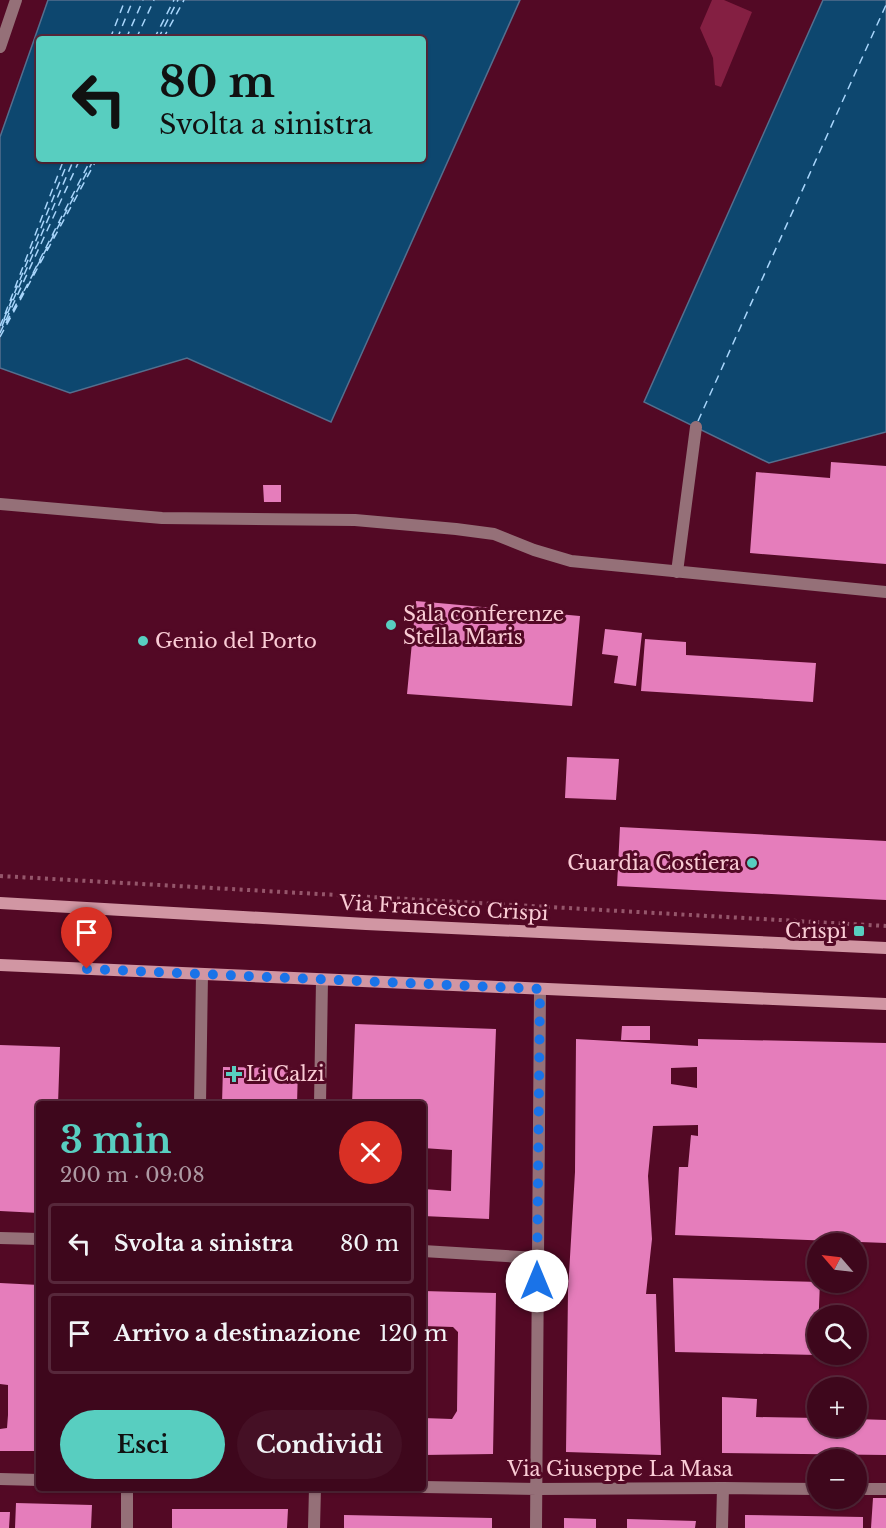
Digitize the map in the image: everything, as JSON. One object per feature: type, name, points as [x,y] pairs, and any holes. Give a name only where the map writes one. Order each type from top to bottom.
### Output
[{"type":"main road","name":"Via Francesco Crispi","points":[[0,903],[389,925],[886,948]]},
{"type":"main road","points":[[0,965],[886,1004]]},
{"type":"street","points":[[0,47],[16,0]]},
{"type":"street","points":[[677,572],[696,427]]},
{"type":"street","points":[[0,504],[162,518],[355,520],[456,529],[494,534],[534,550],[571,561],[886,592]]},
{"type":"street","points":[[201,1101],[202,974]]},
{"type":"street","points":[[320,1101],[322,980]]},
{"type":"street","points":[[536,1528],[540,989]]},
{"type":"street","points":[[0,1238],[36,1239]]},
{"type":"street","points":[[426,1251],[537,1258]]},
{"type":"street","points":[[0,1479],[36,1480]]},
{"type":"street","name":"Via Giuseppe La Masa","points":[[426,1487],[807,1489]]},
{"type":"street","points":[[722,1528],[723,1488]]},
{"type":"street","points":[[867,1489],[886,1489]]},
{"type":"street","points":[[127,1491],[127,1528]]},
{"type":"street","points":[[314,1528],[315,1491]]},
{"type":"path","points":[[0,876],[886,926]]},
{"type":"shaded area","points":[[712,0],[724,0],[752,12],[721,87],[715,85],[713,58],[700,28]]},
{"type":"water","points":[[48,0],[520,0],[331,422],[187,358],[70,393],[0,368],[0,137]]},
{"type":"water","points":[[823,0],[886,0],[886,432],[769,463],[644,402]]},
{"type":"building","points":[[831,462],[886,466],[886,564],[750,553],[756,472],[830,478]]},
{"type":"building","points":[[263,485],[281,485],[281,502],[264,502]]},
{"type":"building","points":[[416,601],[580,616],[572,706],[407,694]]},
{"type":"building","points":[[605,629],[642,633],[636,686],[614,683],[618,656],[602,654]]},
{"type":"building","points":[[645,639],[686,642],[686,655],[816,663],[813,702],[641,691]]},
{"type":"building","points":[[567,757],[619,759],[616,800],[565,798]]},
{"type":"building","name":"Guardia Costiera","points":[[620,827],[886,841],[886,900],[617,886]]},
{"type":"building","points":[[355,1024],[496,1029],[489,1219],[426,1216],[426,1189],[451,1191],[452,1150],[426,1148],[426,1101],[352,1101]]},
{"type":"building","points":[[622,1026],[650,1026],[650,1040],[621,1040]]},
{"type":"building","points":[[576,1039],[698,1046],[698,1039],[886,1043],[886,1243],[867,1242],[867,1233],[807,1233],[807,1240],[675,1235],[679,1167],[688,1167],[691,1135],[698,1136],[698,1125],[653,1126],[648,1176],[652,1239],[646,1294],[656,1294],[661,1455],[566,1452],[568,1291],[575,1172]],"holes":[[[697,1067],[697,1088],[671,1084],[671,1068]]]},
{"type":"building","points":[[0,1045],[60,1047],[58,1101],[36,1101],[36,1213],[0,1211]]},
{"type":"building","points":[[223,1067],[298,1068],[297,1101],[222,1101]]},
{"type":"building","points":[[673,1278],[807,1282],[807,1293],[820,1293],[819,1305],[807,1305],[807,1355],[675,1352]]},
{"type":"building","points":[[0,1283],[36,1285],[36,1451],[0,1451],[0,1429],[7,1428],[8,1385],[0,1384]]},
{"type":"building","points":[[426,1291],[496,1293],[493,1454],[426,1455],[426,1418],[452,1419],[457,1411],[458,1332],[453,1327],[426,1326]]},
{"type":"building","points":[[722,1397],[757,1399],[756,1417],[807,1418],[807,1437],[867,1437],[867,1419],[886,1420],[886,1455],[867,1455],[867,1449],[807,1449],[807,1454],[722,1453]]},
{"type":"building","points":[[873,1498],[886,1498],[886,1528],[871,1528]]},
{"type":"building","points":[[16,1503],[92,1505],[91,1528],[15,1528]]},
{"type":"building","points":[[172,1509],[288,1509],[287,1528],[172,1528]]},
{"type":"building","points":[[0,1512],[10,1512],[9,1528],[0,1528]]},
{"type":"building","points":[[344,1515],[492,1518],[492,1528],[344,1528]]},
{"type":"building","points":[[745,1515],[863,1517],[863,1528],[745,1528]]},
{"type":"building","points":[[564,1518],[596,1519],[596,1528],[564,1528]]},
{"type":"building","points":[[627,1519],[696,1521],[695,1528],[627,1528]]},
{"type":"ferry route","points":[[111,36],[125,0]]},
{"type":"ferry route","points":[[118,36],[133,0]]},
{"type":"ferry route","points":[[127,36],[143,0]]},
{"type":"ferry route","points":[[137,36],[154,0]]},
{"type":"ferry route","points":[[156,36],[174,0]]},
{"type":"ferry route","points":[[160,36],[178,0]]},
{"type":"ferry route","points":[[165,36],[184,0]]},
{"type":"ferry route","points":[[698,421],[886,5]]},
{"type":"ferry route","points":[[5,314],[63,162]]},
{"type":"ferry route","points":[[4,319],[68,162]]},
{"type":"ferry route","points":[[2,326],[73,162]]},
{"type":"ferry route","points":[[0,333],[79,162]]},
{"type":"ferry route","points":[[33,273],[89,162]]},
{"type":"ferry route","points":[[24,291],[92,162]]},
{"type":"ferry route","points":[[0,337],[95,162]]},
{"type":"ferry route","points":[[6,323],[24,290]]},
{"type":"ferry route","points":[[0,326],[3,319]]},
{"type":"place","name":"Sala conferenze Stella Maris","points":[[391,625]]},
{"type":"place","name":"Genio del Porto","points":[[143,641]]},
{"type":"place","name":"Guardia Costiera","points":[[752,863]]},
{"type":"place","name":"Crispi","points":[[859,931]]},
{"type":"place","name":"Li Calzi","points":[[234,1074]]},
{"type":"route","points":[[87,969],[540,989],[537,1281]]}]
